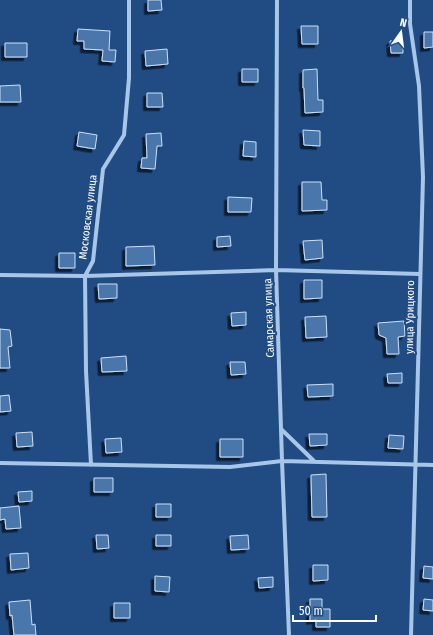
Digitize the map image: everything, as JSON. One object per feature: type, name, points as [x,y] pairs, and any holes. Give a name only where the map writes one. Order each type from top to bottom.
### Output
[{"type":"street","name":"Московская улица","points":[[91,465],[86,371],[85,276],[93,262],[103,169],[124,135],[129,78],[129,0]]},
{"type":"street","name":"Самарская улица","points":[[277,0],[276,270],[289,635]]},
{"type":"street","name":"улица Урицкого","points":[[410,0],[410,24],[419,86],[423,177],[411,635]]},
{"type":"street","points":[[0,276],[85,276],[276,270],[420,274]]},
{"type":"street","points":[[281,429],[315,462]]},
{"type":"street","points":[[0,463],[230,467],[282,461],[433,465]]},
{"type":"building","points":[[148,0],[161,0],[162,10],[148,11]]},
{"type":"building","points":[[301,26],[318,26],[318,44],[302,44]]},
{"type":"building","points":[[78,29],[110,31],[109,50],[116,50],[115,62],[102,61],[103,50],[84,49],[84,41],[77,41]]},
{"type":"building","points":[[424,32],[433,32],[433,47],[424,48]]},
{"type":"building","points":[[403,40],[403,53],[391,53],[390,41]]},
{"type":"building","points":[[5,43],[27,43],[27,57],[5,57]]},
{"type":"building","points":[[167,49],[168,64],[146,66],[145,51]]},
{"type":"building","points":[[242,69],[258,69],[258,82],[242,82]]},
{"type":"building","points":[[317,69],[318,100],[323,100],[323,112],[305,113],[303,70]]},
{"type":"building","points":[[20,85],[21,102],[0,102],[0,86]]},
{"type":"building","points":[[147,93],[162,93],[163,107],[147,107]]},
{"type":"building","points":[[303,130],[320,131],[320,146],[304,145]]},
{"type":"building","points":[[79,132],[97,135],[95,149],[77,146]]},
{"type":"building","points":[[161,133],[162,146],[157,146],[155,169],[141,168],[142,158],[147,158],[146,134]]},
{"type":"building","points":[[244,141],[256,142],[256,157],[243,156]]},
{"type":"building","points":[[302,182],[321,182],[322,200],[327,200],[327,210],[302,211]]},
{"type":"building","points":[[228,197],[252,198],[251,212],[228,212]]},
{"type":"building","points":[[230,236],[231,246],[217,247],[217,237]]},
{"type":"building","points":[[322,240],[323,258],[305,260],[303,241]]},
{"type":"building","points":[[154,246],[155,265],[126,266],[126,247]]},
{"type":"building","points":[[59,253],[75,253],[75,268],[59,268]]},
{"type":"building","points":[[304,280],[322,280],[322,298],[304,299]]},
{"type":"building","points":[[98,284],[117,284],[117,298],[99,299]]},
{"type":"building","points":[[246,312],[246,325],[232,326],[231,313]]},
{"type":"building","points":[[326,316],[327,337],[306,338],[305,317]]},
{"type":"building","points":[[404,321],[405,336],[398,337],[399,354],[387,354],[386,338],[379,335],[378,323]]},
{"type":"building","points":[[0,329],[10,330],[12,346],[8,347],[10,368],[0,368]]},
{"type":"building","points":[[126,356],[127,371],[102,372],[101,358]]},
{"type":"building","points":[[230,362],[245,362],[246,374],[231,375]]},
{"type":"building","points":[[402,373],[402,383],[388,383],[387,374]]},
{"type":"building","points":[[333,384],[333,396],[308,397],[307,385]]},
{"type":"building","points":[[9,395],[11,411],[0,412],[0,396]]},
{"type":"building","points":[[32,432],[33,446],[17,447],[16,433]]},
{"type":"building","points":[[309,434],[327,434],[327,445],[310,446]]},
{"type":"building","points":[[389,435],[404,436],[403,449],[388,448]]},
{"type":"building","points":[[121,438],[122,452],[106,453],[105,439]]},
{"type":"building","points":[[220,439],[243,439],[243,457],[220,457]]},
{"type":"building","points":[[326,474],[327,517],[312,517],[311,475]]},
{"type":"building","points":[[94,478],[113,478],[113,492],[94,492]]},
{"type":"building","points":[[32,491],[32,501],[19,502],[18,492]]},
{"type":"building","points":[[156,504],[171,504],[171,517],[156,517]]},
{"type":"building","points":[[19,506],[21,528],[6,529],[5,519],[0,520],[0,508]]},
{"type":"building","points":[[96,535],[108,535],[109,548],[97,549]]},
{"type":"building","points":[[156,535],[171,535],[171,546],[156,546]]},
{"type":"building","points":[[248,535],[249,549],[231,550],[230,536]]},
{"type":"building","points":[[28,553],[29,568],[11,570],[10,554]]},
{"type":"building","points":[[313,565],[328,565],[328,580],[313,581]]},
{"type":"building","points":[[424,566],[433,567],[433,579],[423,578]]},
{"type":"building","points":[[155,576],[170,577],[169,592],[155,591]]},
{"type":"building","points":[[273,577],[273,587],[259,588],[258,578]]},
{"type":"building","points":[[310,599],[322,599],[322,609],[330,609],[330,627],[316,627],[316,620],[310,621]]},
{"type":"building","points":[[424,599],[433,600],[433,611],[423,610]]},
{"type":"building","points":[[30,600],[32,625],[35,624],[36,635],[14,635],[9,602]]},
{"type":"building","points":[[114,603],[130,603],[130,618],[114,618]]}]
